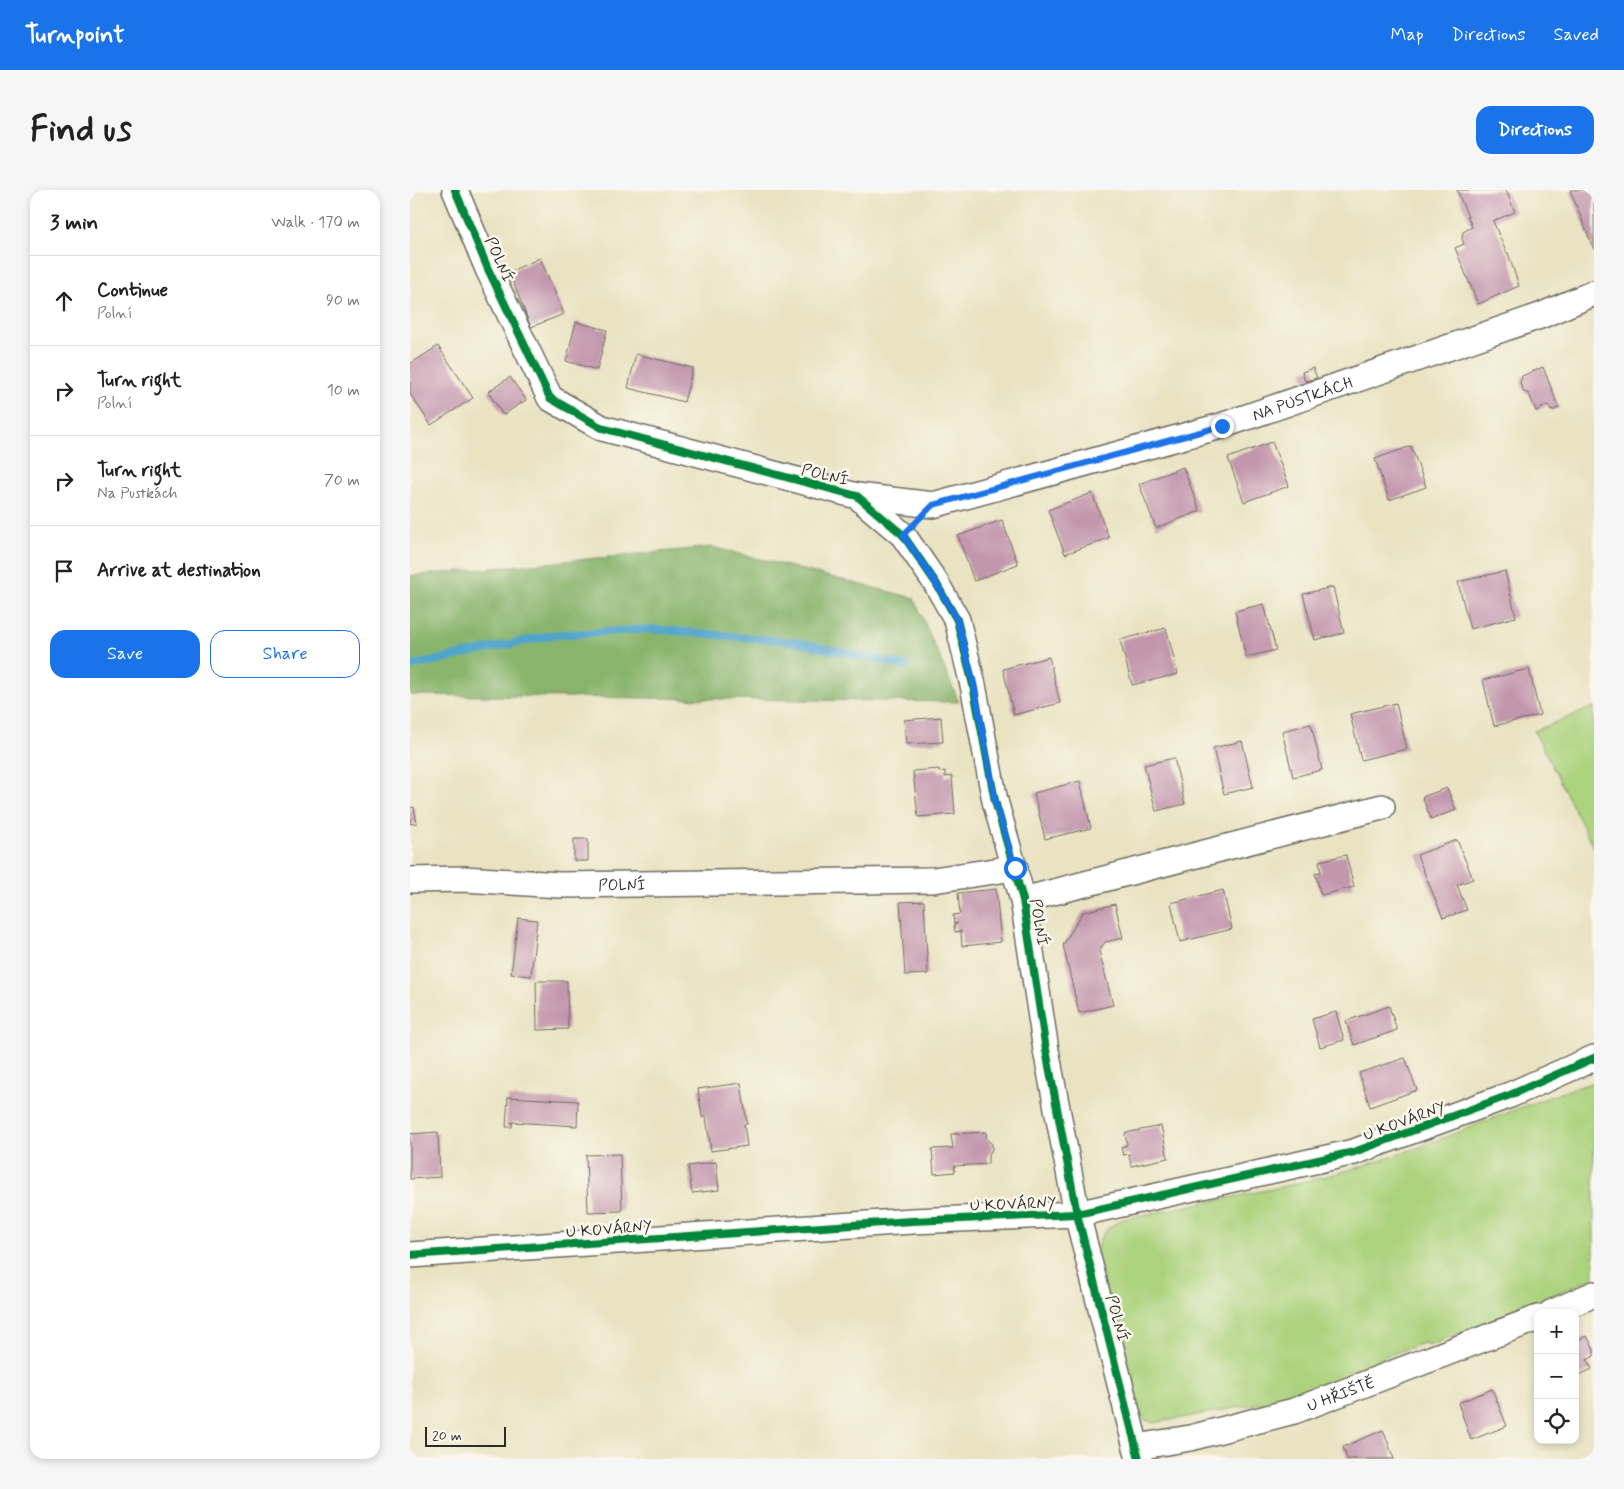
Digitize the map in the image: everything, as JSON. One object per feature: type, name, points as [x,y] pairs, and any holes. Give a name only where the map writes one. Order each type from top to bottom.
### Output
[{"type":"street","name":"POLNÍ","points":[[455,190],[488,269],[550,398],[602,428],[857,496],[903,535],[936,583],[957,620],[974,685],[995,801],[1023,900],[1046,1050],[1077,1214],[1138,1453]]},
{"type":"street","name":"NA PUSTKÁCH","points":[[857,496],[933,505],[1222,426],[1540,316],[1594,293]]},
{"type":"street","points":[[903,535],[933,505]]},
{"type":"street","name":"POLNÍ","points":[[1023,900],[1382,807]]},
{"type":"street","name":"POLNÍ","points":[[410,880],[464,878],[560,885],[923,880],[1015,868]]},
{"type":"street","name":"U KOVÁRNY","points":[[410,1255],[912,1221],[1077,1214],[1354,1152],[1510,1095],[1594,1058]]},
{"type":"street","points":[[1560,1309],[1594,1294]]},
{"type":"street","name":"U HŘIŠTĚ","points":[[1138,1453],[1294,1411],[1534,1320]]},
{"type":"green space","points":[[712,547],[914,598],[959,702],[410,695],[410,576]]},
{"type":"green space","points":[[1594,707],[1594,848],[1534,731]]},
{"type":"green space","points":[[1594,1082],[1594,1278],[1431,1345],[1423,1343],[1384,1357],[1381,1364],[1364,1375],[1294,1397],[1154,1423],[1145,1420],[1134,1405],[1096,1255],[1101,1237],[1107,1229],[1123,1219],[1271,1189],[1389,1158],[1535,1102]]},
{"type":"building","points":[[1457,190],[1506,190],[1515,212],[1493,221],[1508,253],[1519,286],[1478,304],[1455,248],[1464,244],[1462,239],[1463,232],[1472,227]]},
{"type":"building","points":[[1570,190],[1594,190],[1594,250]]},
{"type":"building","points":[[540,258],[564,314],[531,327],[509,272]]},
{"type":"building","points":[[576,322],[607,330],[597,370],[566,361]]},
{"type":"building","points":[[438,346],[473,398],[431,425],[410,394],[410,364]]},
{"type":"building","points":[[636,354],[693,368],[684,402],[628,388]]},
{"type":"building","points":[[1543,367],[1559,408],[1551,411],[1548,405],[1536,411],[1529,394],[1524,392],[1520,383],[1522,376]]},
{"type":"building","points":[[1313,368],[1317,378],[1305,381],[1302,372]]},
{"type":"building","points":[[510,377],[526,400],[503,415],[488,392]]},
{"type":"building","points":[[1272,442],[1289,486],[1244,502],[1228,458]]},
{"type":"building","points":[[1411,446],[1426,487],[1389,500],[1375,459]]},
{"type":"building","points":[[1183,467],[1200,511],[1156,528],[1139,484]]},
{"type":"building","points":[[1092,493],[1109,538],[1065,554],[1048,510]]},
{"type":"building","points":[[1002,520],[1018,564],[974,581],[958,536]]},
{"type":"building","points":[[1505,571],[1516,617],[1470,629],[1458,582]]},
{"type":"building","points":[[1333,587],[1344,633],[1315,640],[1303,594]]},
{"type":"building","points":[[1264,604],[1276,650],[1246,657],[1235,611]]},
{"type":"building","points":[[1166,628],[1178,674],[1132,685],[1120,640]]},
{"type":"building","points":[[1049,657],[1060,703],[1014,715],[1003,669]]},
{"type":"building","points":[[1529,669],[1540,715],[1494,726],[1483,680]]},
{"type":"building","points":[[1396,703],[1407,749],[1361,760],[1350,714]]},
{"type":"building","points":[[941,717],[943,742],[906,744],[904,720]]},
{"type":"building","points":[[1311,724],[1322,770],[1293,777],[1282,731]]},
{"type":"building","points":[[1242,741],[1253,787],[1224,794],[1213,748]]},
{"type":"building","points":[[1174,758],[1185,804],[1156,811],[1144,765]]},
{"type":"building","points":[[939,769],[939,772],[945,771],[945,777],[952,776],[955,814],[918,817],[913,771]]},
{"type":"building","points":[[1080,781],[1091,828],[1045,839],[1034,793]]},
{"type":"building","points":[[1447,788],[1456,810],[1431,819],[1422,797]]},
{"type":"building","points":[[414,807],[417,823],[410,824],[410,808]]},
{"type":"building","points":[[574,839],[588,839],[588,861],[574,861]]},
{"type":"building","points":[[1457,840],[1473,879],[1457,885],[1467,910],[1443,918],[1417,855]]},
{"type":"building","points":[[1346,855],[1354,887],[1321,895],[1315,873],[1321,872],[1319,861]]},
{"type":"building","points":[[996,889],[1001,942],[962,946],[961,931],[955,932],[954,925],[958,923],[954,924],[953,915],[960,914],[958,893]]},
{"type":"building","points":[[1223,890],[1232,929],[1180,942],[1171,903]]},
{"type":"building","points":[[924,901],[928,974],[905,975],[900,902]]},
{"type":"building","points":[[1115,904],[1123,938],[1105,942],[1099,951],[1113,1005],[1079,1013],[1063,945],[1083,912]]},
{"type":"building","points":[[518,918],[537,920],[531,976],[511,974]]},
{"type":"building","points":[[536,981],[567,981],[568,1029],[537,1030]]},
{"type":"building","points":[[1389,1006],[1397,1030],[1354,1045],[1346,1021]]},
{"type":"building","points":[[1336,1012],[1344,1040],[1320,1047],[1312,1019]]},
{"type":"building","points":[[1405,1058],[1417,1090],[1370,1107],[1359,1073]]},
{"type":"building","points":[[741,1083],[747,1124],[744,1124],[747,1146],[711,1151],[706,1117],[702,1117],[698,1089]]},
{"type":"building","points":[[508,1097],[578,1101],[577,1126],[512,1122],[512,1127],[506,1127]]},
{"type":"building","points":[[1161,1126],[1168,1158],[1131,1166],[1129,1154],[1123,1155],[1121,1147],[1127,1145],[1125,1133]]},
{"type":"building","points":[[438,1132],[440,1177],[410,1179],[410,1134]]},
{"type":"building","points":[[986,1132],[987,1140],[992,1144],[992,1150],[988,1155],[988,1164],[954,1166],[955,1172],[934,1174],[932,1149],[953,1148],[951,1134]]},
{"type":"building","points":[[620,1154],[622,1211],[588,1212],[586,1155]]},
{"type":"building","points":[[716,1162],[719,1190],[692,1193],[688,1166]]},
{"type":"building","points":[[1587,1336],[1594,1350],[1594,1356],[1587,1360],[1592,1369],[1579,1375],[1579,1354],[1579,1339]]},
{"type":"building","points":[[1492,1389],[1507,1426],[1471,1440],[1458,1403]]},
{"type":"building","points":[[1383,1430],[1394,1459],[1347,1459],[1343,1447]]},
{"type":"waterway","points":[[410,666],[552,635],[652,629],[795,642],[906,666]]},
{"type":"cycle path","points":[[455,190],[488,269],[550,398],[602,428],[857,496],[903,535],[936,583],[957,620],[973,685],[995,801],[1023,900],[1046,1050],[1077,1214],[1139,1459]]},
{"type":"cycle path","points":[[410,1255],[912,1221],[1077,1214],[1354,1152],[1510,1095],[1594,1058]]},
{"type":"route","points":[[1015,868],[995,801],[974,685],[957,620],[936,583],[903,535],[933,505],[1222,426]]}]
